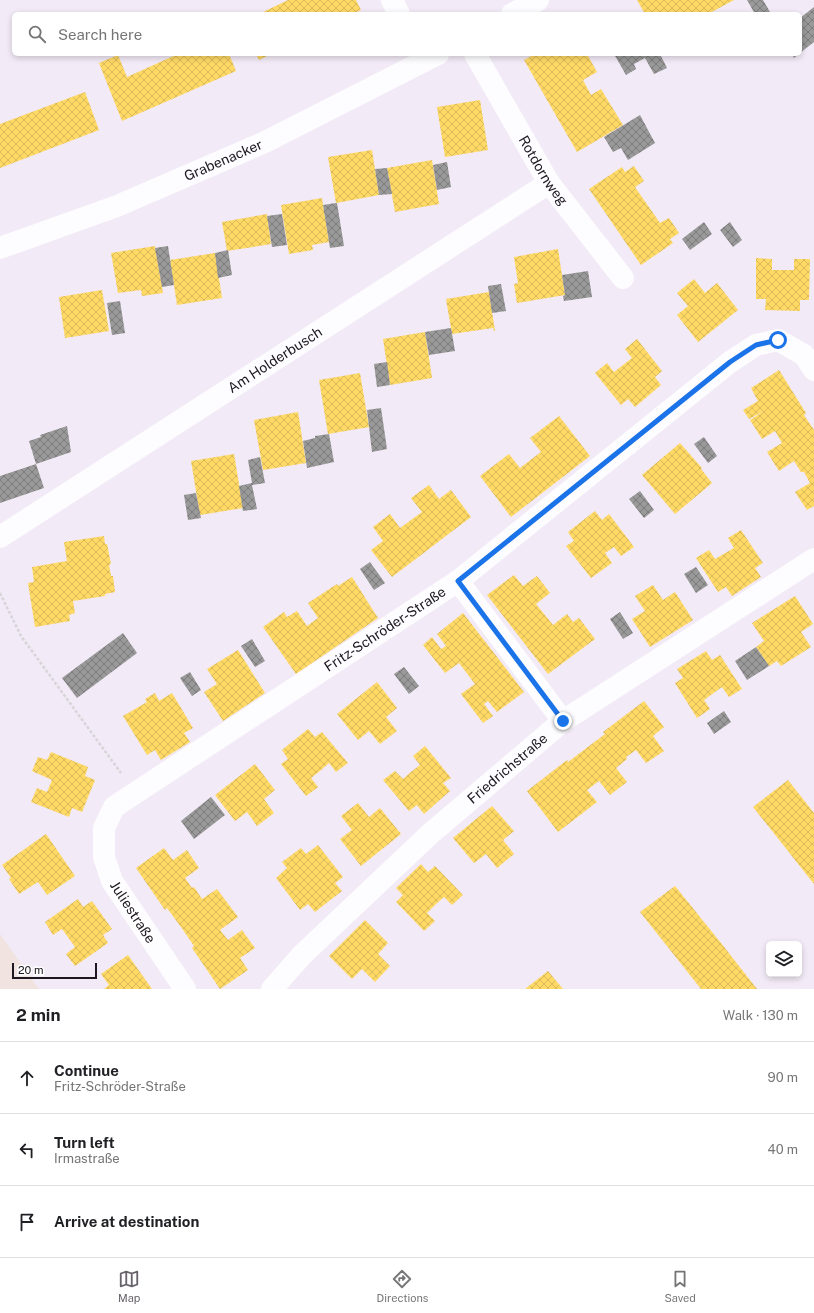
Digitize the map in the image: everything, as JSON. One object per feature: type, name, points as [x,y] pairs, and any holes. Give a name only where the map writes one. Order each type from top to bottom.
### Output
[{"type":"street","points":[[392,0],[398,12]]},
{"type":"street","points":[[516,12],[538,0]]},
{"type":"street","name":"Rotdornweg","points":[[476,56],[549,183],[623,278]]},
{"type":"street","name":"Grabenacker","points":[[0,248],[117,206],[258,145],[427,57]]},
{"type":"street","name":"Am Holderbusch","points":[[0,537],[549,183]]},
{"type":"street","name":"Fritz-Schröder-Straße","points":[[136,792],[458,581],[730,362],[756,345],[778,340],[804,356],[814,370]]},
{"type":"street","name":"Friedrichstraße","points":[[272,989],[302,955],[430,834],[563,721],[814,559]]},
{"type":"street","points":[[458,581],[563,721]]},
{"type":"street","name":"Juliestraße","points":[[136,792],[114,807],[104,828],[104,857],[112,881],[185,989]]},
{"type":"path","points":[[0,593],[21,636],[136,792]]},
{"type":"shaded area","points":[[0,934],[39,989],[0,989]]},
{"type":"building: Homes","points":[[288,0],[356,0],[361,10],[357,12],[263,12]]},
{"type":"building: Homes","points":[[637,0],[734,0],[712,12],[644,12]]},
{"type":"building: Homes","points":[[118,56],[127,77],[174,56],[230,56],[236,71],[122,121],[99,63]]},
{"type":"building: Homes","points":[[257,56],[267,56],[259,60]]},
{"type":"building: Homes","points":[[531,56],[588,56],[597,72],[583,80],[591,95],[601,89],[623,125],[577,152],[524,60]]},
{"type":"building: Homes","points":[[85,92],[99,130],[0,168],[0,124]]},
{"type":"building: Homes","points":[[480,100],[488,150],[445,157],[437,107]]},
{"type":"building: Homes","points":[[372,150],[379,195],[336,203],[328,157]]},
{"type":"building: Homes","points":[[432,160],[439,204],[395,212],[387,168]]},
{"type":"building: Homes","points":[[634,166],[644,181],[635,187],[660,223],[669,218],[679,233],[670,239],[673,243],[641,265],[589,189],[622,167],[625,172]]},
{"type":"building: Homes","points":[[322,198],[329,242],[312,245],[313,250],[289,254],[281,205]]},
{"type":"building: Homes","points":[[267,214],[271,244],[227,251],[222,222]]},
{"type":"building: Homes","points":[[155,246],[163,293],[142,296],[141,290],[118,293],[111,253]]},
{"type":"building: Homes","points":[[558,249],[565,295],[517,303],[514,284],[518,283],[514,257]]},
{"type":"building: Homes","points":[[215,253],[222,298],[177,305],[170,260]]},
{"type":"building: Homes","points":[[756,258],[772,259],[772,270],[794,270],[794,259],[810,259],[809,300],[800,300],[800,311],[765,310],[766,299],[756,299]]},
{"type":"building: Homes","points":[[694,279],[705,293],[717,283],[738,310],[698,342],[677,315],[688,306],[677,293]]},
{"type":"building: Homes","points":[[102,290],[109,331],[65,338],[59,297]]},
{"type":"building: Homes","points":[[489,292],[495,331],[493,328],[452,334],[446,299]]},
{"type":"building: Homes","points":[[425,332],[432,378],[390,385],[383,339]]},
{"type":"building: Homes","points":[[637,339],[662,371],[655,377],[661,385],[635,407],[628,399],[621,405],[595,373],[607,363],[614,372],[632,358],[625,349]]},
{"type":"building: Homes","points":[[779,370],[806,413],[804,415],[814,430],[814,506],[807,510],[795,492],[810,483],[804,472],[801,472],[794,461],[779,471],[767,452],[782,443],[775,431],[762,439],[750,420],[764,411],[749,419],[743,410],[758,401],[751,388]]},
{"type":"building: Homes","points":[[360,373],[369,427],[328,434],[319,380]]},
{"type":"building: Homes","points":[[298,412],[306,463],[263,470],[254,420]]},
{"type":"building: Homes","points":[[559,416],[590,456],[511,517],[480,476],[509,454],[520,468],[541,452],[530,438]]},
{"type":"building: Homes","points":[[680,443],[702,468],[701,469],[712,483],[675,514],[642,475]]},
{"type":"building: Homes","points":[[234,454],[243,508],[200,515],[191,461]]},
{"type":"building: Homes","points":[[429,485],[439,499],[451,490],[471,517],[392,577],[371,550],[383,541],[373,527],[390,514],[400,528],[422,512],[411,498]]},
{"type":"building: Homes","points":[[595,511],[602,520],[609,514],[634,547],[621,556],[614,547],[605,553],[612,563],[591,578],[566,546],[574,541],[568,532]]},
{"type":"building: Homes","points":[[741,530],[763,563],[755,568],[761,577],[732,596],[726,587],[718,592],[696,558],[709,550],[715,559],[734,548],[728,538]]},
{"type":"building: Homes","points":[[104,536],[111,564],[109,565],[111,576],[113,576],[115,592],[105,594],[105,596],[73,601],[75,613],[69,615],[70,621],[35,627],[28,583],[34,582],[32,567],[67,561],[64,542]]},
{"type":"building: Homes","points":[[514,575],[523,586],[537,576],[550,593],[536,604],[553,625],[567,614],[573,622],[579,618],[595,639],[548,674],[487,595]]},
{"type":"building: Homes","points":[[352,577],[378,618],[296,674],[263,627],[284,612],[287,617],[297,611],[307,626],[318,618],[308,603],[337,584],[338,586]]},
{"type":"building: Homes","points":[[653,585],[663,600],[675,592],[693,620],[650,647],[632,619],[645,611],[635,596]]},
{"type":"building: Homes","points":[[795,596],[813,624],[801,632],[811,647],[781,666],[777,661],[769,666],[756,647],[764,641],[752,623]]},
{"type":"building: Homes","points":[[463,613],[524,692],[497,712],[488,701],[484,704],[493,716],[483,723],[461,694],[475,684],[459,663],[445,673],[423,645],[432,637],[441,649],[446,646],[437,634]]},
{"type":"building: Homes","points":[[238,650],[265,693],[223,721],[204,692],[217,684],[207,669]]},
{"type":"building: Homes","points":[[706,651],[712,660],[720,655],[742,689],[729,697],[722,687],[704,700],[710,709],[697,718],[675,683],[683,678],[677,669]]},
{"type":"building: Homes","points":[[377,682],[397,708],[386,717],[397,731],[380,744],[369,731],[358,740],[337,714]]},
{"type":"building: Homes","points":[[155,693],[159,701],[172,693],[193,728],[184,733],[190,742],[161,760],[155,750],[147,755],[123,716],[147,702],[145,699]]},
{"type":"building: Homes","points":[[644,701],[664,727],[653,736],[664,751],[646,763],[636,750],[626,757],[627,759],[616,768],[627,782],[610,795],[599,781],[587,790],[597,802],[558,832],[527,791],[567,760],[568,762],[605,734],[603,732]]},
{"type":"building: Homes","points":[[308,729],[315,737],[322,732],[348,763],[336,772],[329,763],[311,778],[318,787],[306,796],[281,764],[288,759],[282,750]]},
{"type":"building: Homes","points":[[425,746],[451,778],[443,783],[450,791],[424,814],[417,805],[409,811],[383,780],[395,771],[403,779],[420,765],[413,756]]},
{"type":"building: Homes","points":[[51,752],[88,767],[85,776],[95,780],[82,812],[72,808],[69,817],[31,802],[37,788],[47,792],[52,780],[32,771],[38,757],[47,760]]},
{"type":"building: Homes","points":[[255,764],[275,790],[264,799],[274,813],[257,826],[247,812],[235,821],[215,795]]},
{"type":"building: Homes","points":[[788,780],[814,813],[814,884],[753,807]]},
{"type":"building: Homes","points":[[358,803],[369,817],[380,808],[401,834],[361,866],[340,839],[352,830],[341,816]]},
{"type":"building: Homes","points":[[492,806],[514,831],[503,840],[514,854],[497,868],[486,854],[474,863],[453,838]]},
{"type":"building: Homes","points":[[46,834],[75,876],[47,895],[38,882],[19,894],[2,865]]},
{"type":"building: Homes","points":[[318,845],[343,877],[335,883],[342,891],[315,912],[308,904],[300,910],[276,878],[287,868],[282,862],[301,848],[306,854]]},
{"type":"building: Homes","points":[[164,848],[173,860],[187,850],[199,868],[185,878],[192,888],[194,887],[202,899],[217,889],[238,917],[220,930],[228,940],[242,930],[255,948],[240,958],[248,970],[220,989],[192,948],[194,946],[181,927],[167,908],[165,910],[136,868]]},
{"type":"building: Homes","points":[[421,864],[428,872],[435,866],[463,895],[452,905],[444,897],[435,905],[427,913],[435,921],[424,931],[396,902],[403,895],[396,888]]},
{"type":"building: Homes","points":[[675,886],[757,989],[701,989],[640,912]]},
{"type":"building: Homes","points":[[78,899],[83,907],[92,901],[112,929],[103,935],[108,943],[75,966],[66,954],[75,947],[62,929],[53,935],[45,922]]},
{"type":"building: Homes","points":[[365,920],[388,943],[378,954],[390,966],[375,982],[362,969],[352,979],[329,956]]},
{"type":"building: Homes","points":[[128,955],[152,989],[104,989],[109,985],[101,974]]},
{"type":"building: Homes","points":[[548,971],[563,989],[525,989]]},
{"type":"building: Industry","points":[[747,0],[763,0],[770,12],[754,12]]},
{"type":"building: Industry","points":[[814,7],[814,42],[802,51],[802,16]]},
{"type":"building: Industry","points":[[615,56],[661,56],[667,68],[654,74],[645,58],[634,64],[636,69],[626,75]]},
{"type":"building: Industry","points":[[640,115],[655,143],[628,160],[621,148],[613,152],[604,137]]},
{"type":"building: Industry","points":[[447,162],[451,187],[437,190],[433,165]]},
{"type":"building: Industry","points":[[387,168],[392,194],[379,195],[375,169]]},
{"type":"building: Industry","points":[[337,203],[344,246],[330,248],[323,205]]},
{"type":"building: Industry","points":[[282,214],[287,245],[272,247],[267,216]]},
{"type":"building: Industry","points":[[704,222],[712,234],[690,250],[682,239]]},
{"type":"building: Industry","points":[[730,222],[742,240],[733,247],[720,230]]},
{"type":"building: Industry","points":[[168,246],[174,285],[162,287],[155,248]]},
{"type":"building: Industry","points":[[228,250],[232,275],[218,278],[215,253]]},
{"type":"building: Industry","points":[[588,271],[592,297],[564,301],[563,296],[565,295],[562,275]]},
{"type":"building: Industry","points":[[501,284],[506,311],[492,313],[488,286]]},
{"type":"building: Industry","points":[[120,301],[125,333],[112,335],[107,303]]},
{"type":"building: Industry","points":[[451,328],[455,351],[429,355],[425,332]]},
{"type":"building: Industry","points":[[387,362],[390,385],[377,387],[374,364]]},
{"type":"building: Industry","points":[[381,408],[387,449],[372,452],[367,410]]},
{"type":"building: Industry","points":[[67,426],[71,452],[36,464],[29,441],[41,437],[40,435]]},
{"type":"building: Industry","points":[[329,434],[334,462],[307,468],[303,441],[315,438],[315,436]]},
{"type":"building: Industry","points":[[704,437],[717,456],[708,463],[694,444]]},
{"type":"building: Industry","points":[[260,457],[265,483],[252,485],[257,509],[243,511],[239,486],[252,483],[248,460]]},
{"type":"building: Industry","points":[[36,464],[44,488],[0,503],[0,476]]},
{"type":"building: Industry","points":[[640,491],[654,510],[644,518],[629,499]]},
{"type":"building: Industry","points":[[196,493],[201,518],[188,520],[184,495]]},
{"type":"building: Industry","points":[[370,562],[385,583],[374,590],[360,569]]},
{"type":"building: Industry","points":[[696,567],[708,585],[696,593],[684,574]]},
{"type":"building: Industry","points":[[620,612],[633,633],[623,639],[610,619]]},
{"type":"building: Industry","points":[[123,633],[137,653],[77,698],[62,678]]},
{"type":"building: Industry","points":[[252,639],[265,661],[255,667],[241,646]]},
{"type":"building: Industry","points":[[756,647],[769,666],[747,680],[735,661]]},
{"type":"building: Industry","points":[[404,667],[419,686],[409,694],[394,674]]},
{"type":"building: Industry","points":[[190,672],[201,690],[192,696],[180,678]]},
{"type":"building: Industry","points":[[724,711],[731,722],[714,734],[707,723]]},
{"type":"building: Industry","points":[[211,797],[225,815],[194,839],[181,821]]},
{"type":"route","points":[[563,721],[458,581],[730,362],[756,345],[778,340]]}]
